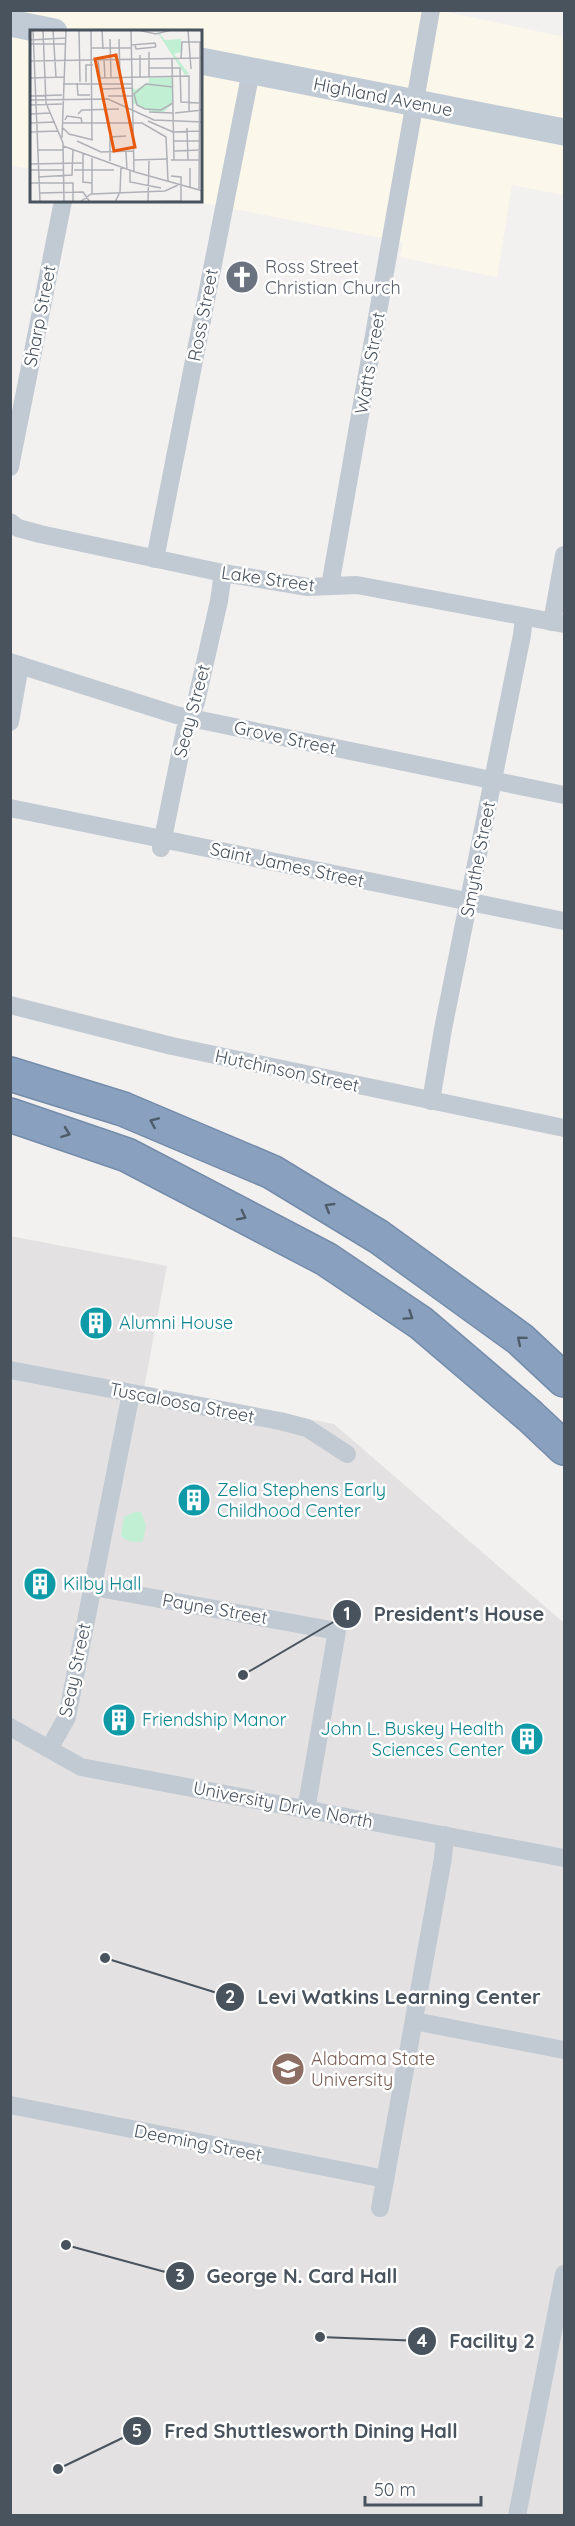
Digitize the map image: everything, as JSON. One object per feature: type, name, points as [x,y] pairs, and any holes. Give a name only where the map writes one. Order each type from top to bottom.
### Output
[{"type":"highway","points":[[10,1074],[123,1109],[272,1172],[379,1237],[520,1339],[564,1380]]},
{"type":"highway","points":[[10,1114],[127,1155],[326,1259],[421,1323],[564,1448]]},
{"type":"main road","points":[[10,23],[44,30]]},
{"type":"main road","name":"Highland Avenue","points":[[202,61],[564,132]]},
{"type":"street","name":"Watts Street","points":[[330,586],[431,10]]},
{"type":"street","name":"Ross Street","points":[[155,559],[251,71]]},
{"type":"street","name":"Sharp Street","points":[[10,467],[63,202]]},
{"type":"street","name":"Lake Street","points":[[11,522],[18,528],[39,534],[223,573],[308,587],[357,585],[558,623]]},
{"type":"street","points":[[558,623],[564,555]]},
{"type":"street","name":"Seay Street","points":[[161,844],[185,730],[196,702],[223,573]]},
{"type":"street","name":"Smythe Street","points":[[431,1101],[443,1029],[470,903],[524,617]]},
{"type":"street","points":[[10,722],[15,663]]},
{"type":"street","name":"Grove Street","points":[[15,663],[190,718],[564,795]]},
{"type":"street","name":"Saint James Street","points":[[10,808],[161,844],[564,921]]},
{"type":"street","name":"Hutchinson Street","points":[[10,1005],[172,1046],[564,1128]]},
{"type":"street","name":"Tuscaloosa Street","points":[[10,1370],[280,1421],[307,1428],[347,1454]]},
{"type":"street","name":"Seay Street","points":[[49,1749],[67,1717],[131,1393]]},
{"type":"street","name":"Payne Street","points":[[93,1587],[337,1631],[306,1810]]},
{"type":"street","name":"University Drive North","points":[[10,1727],[81,1767],[564,1858]]},
{"type":"street","points":[[380,2208],[445,1835]]},
{"type":"street","points":[[414,2021],[564,2050]]},
{"type":"street","name":"Deeming Street","points":[[10,2105],[385,2179]]},
{"type":"street","points":[[517,2516],[564,2274]]},
{"type":"shaded area","points":[[438,10],[564,37],[564,195],[512,185],[497,277],[400,257],[403,242],[198,202],[202,202],[202,30],[30,30],[30,169],[11,165],[10,11]]},
{"type":"shaded area","name":"Alabama State University","points":[[10,1236],[167,1266],[144,1388],[334,1424],[564,1623],[564,2515],[11,2515]]},
{"type":"green space","points":[[141,1512],[146,1525],[143,1541],[140,1542],[128,1541],[121,1535],[124,1517]]},
{"type":"place","name":"Ross Street Christian Church","points":[[242,277]]},
{"type":"place","name":"Alumni House","points":[[96,1323]]},
{"type":"place","name":"Zelia Stephens Early Childhood Center","points":[[194,1500]]},
{"type":"place","name":"Kilby Hall","points":[[40,1584]]},
{"type":"place","name":"President's House","points":[[243,1675]]},
{"type":"place","name":"Friendship Manor","points":[[119,1720]]},
{"type":"place","name":"John L. Buskey Health Sciences Center","points":[[527,1739]]},
{"type":"place","name":"Levi Watkins Learning Center","points":[[105,1958]]},
{"type":"place","name":"Alabama State University","points":[[288,2069]]},
{"type":"place","name":"George N. Card Hall","points":[[66,2245]]},
{"type":"place","name":"Facility 2","points":[[320,2337]]},
{"type":"place","name":"Fred Shuttlesworth Dining Hall","points":[[58,2469]]}]
